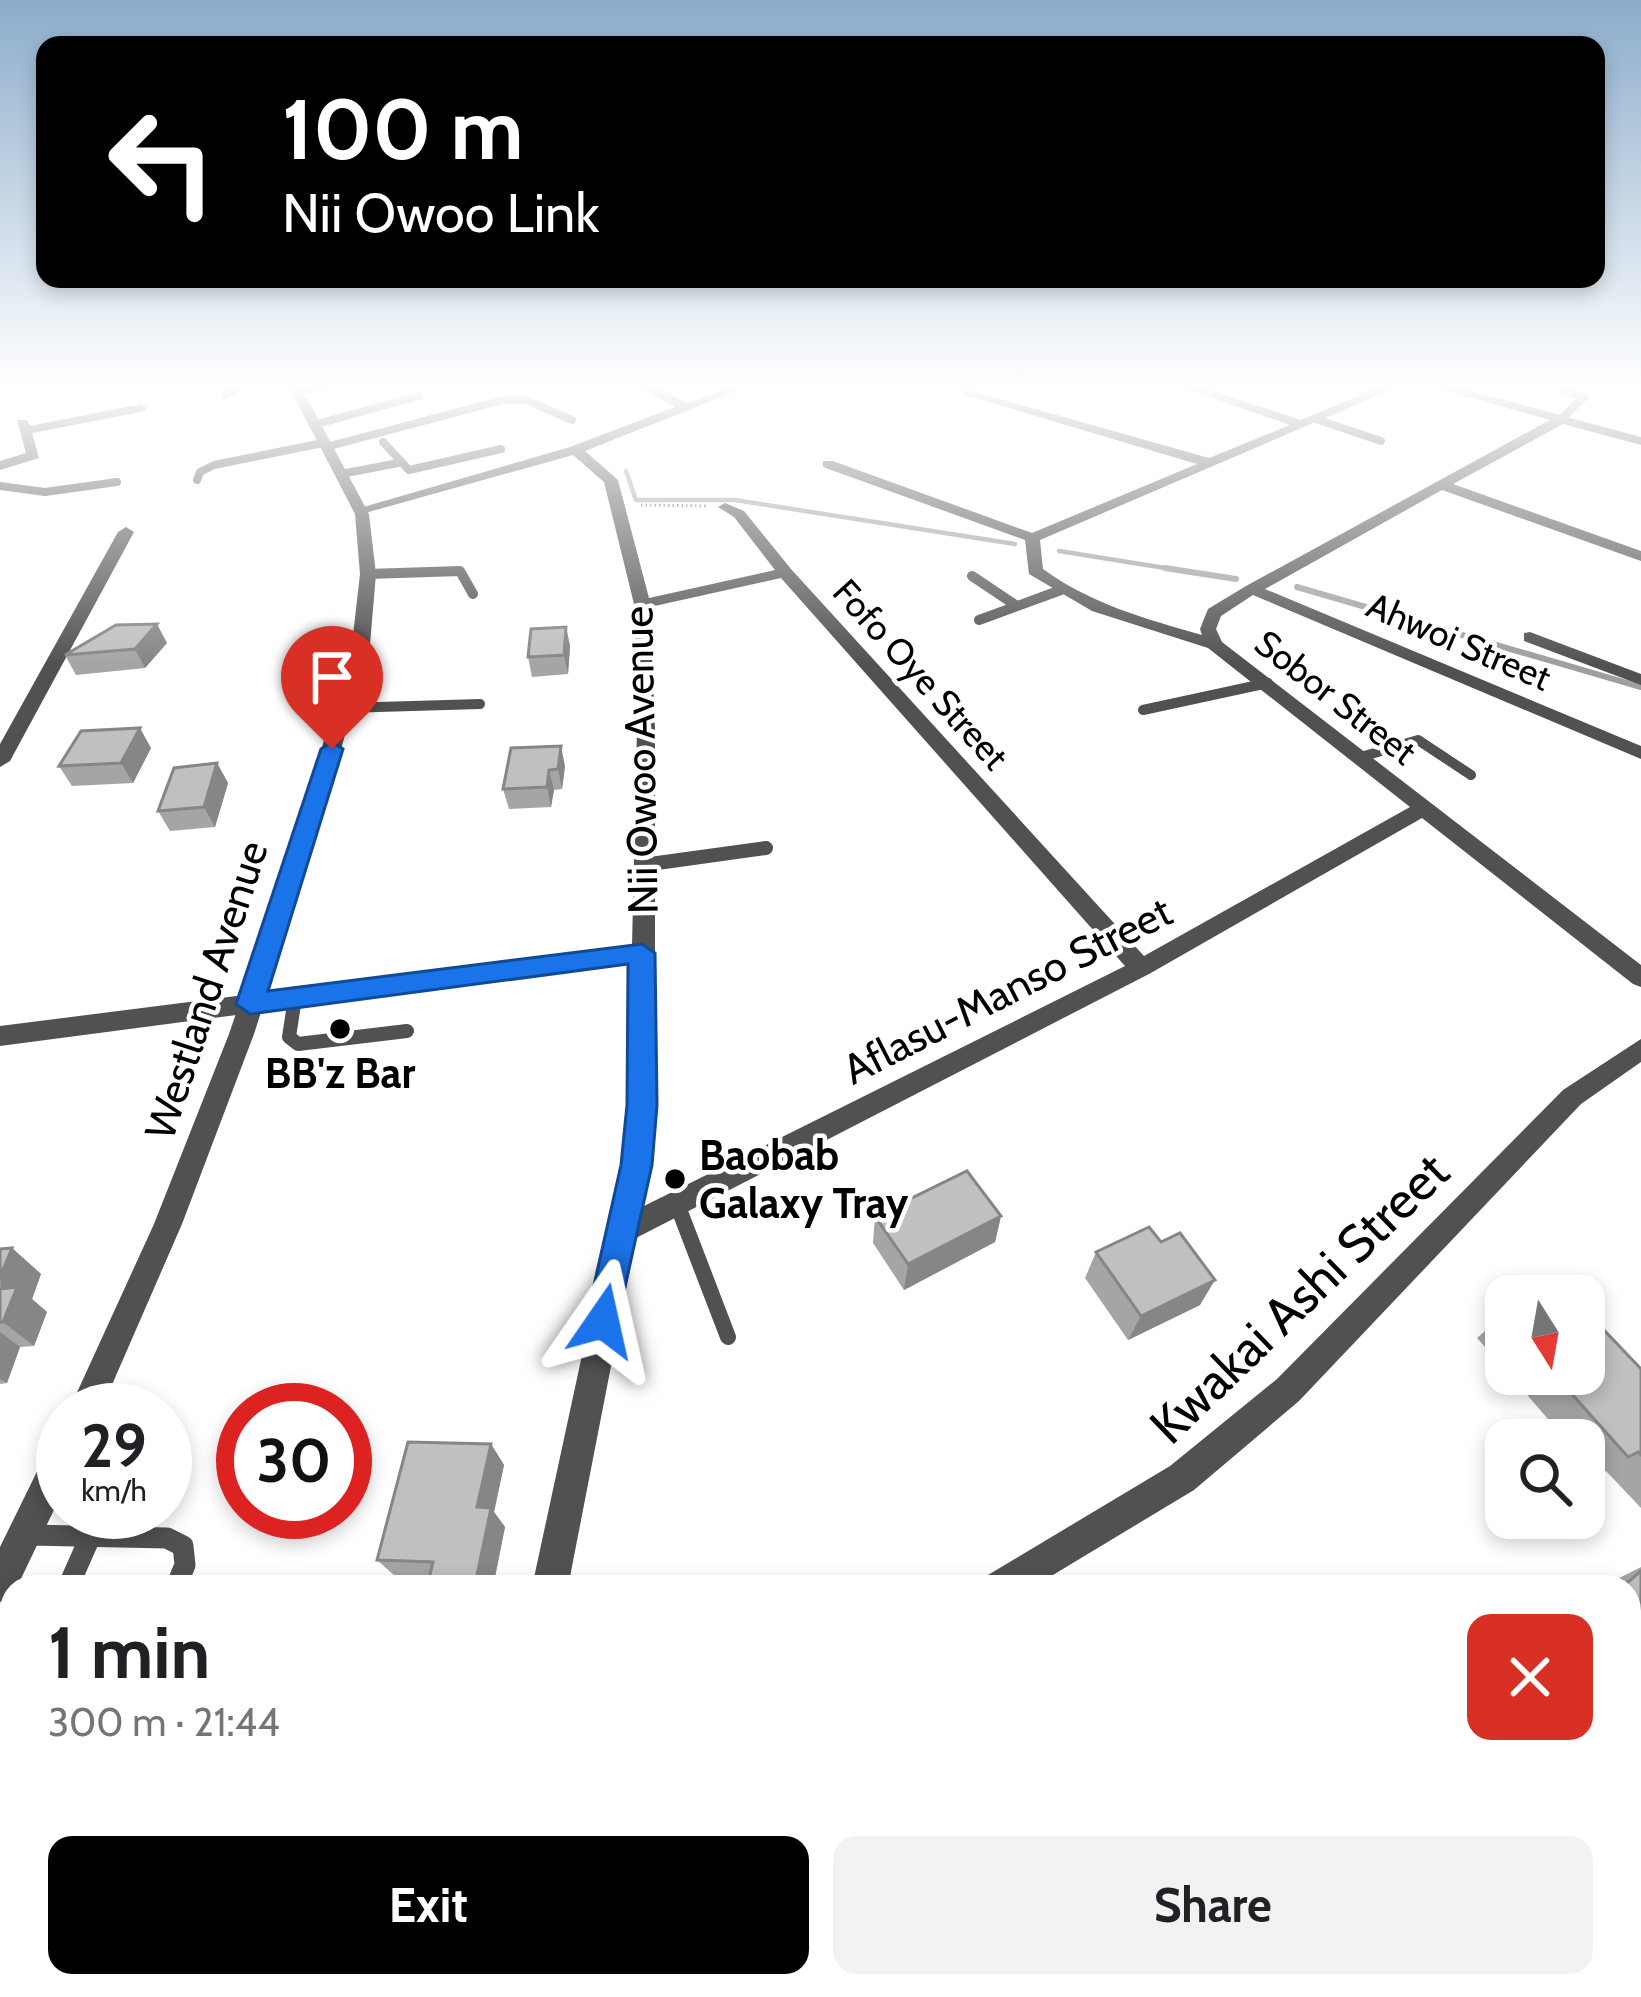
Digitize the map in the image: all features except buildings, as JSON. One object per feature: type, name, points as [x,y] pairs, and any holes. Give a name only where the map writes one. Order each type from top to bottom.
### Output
[{"type":"street","name":"Westland Avenue","points":[[97,1383],[180,1204],[345,708],[362,644],[368,574],[360,510],[343,478]]},
{"type":"street","points":[[360,510],[474,478]]},
{"type":"street","name":"Nii Owoo Avenue","points":[[552,1575],[637,1165],[642,1105],[646,729],[641,604],[609,478]]},
{"type":"street","points":[[867,478],[1033,538],[1174,478]]},
{"type":"street","name":"Sobor Street","points":[[1453,478],[1252,589],[1214,614],[1208,629],[1214,644],[1641,978]]},
{"type":"street","points":[[1441,485],[1641,556]]},
{"type":"street","name":"Fofo Oye Street","points":[[725,507],[739,514],[785,572],[1141,968]]},
{"type":"street","points":[[0,761],[126,532]]},
{"type":"street","points":[[1033,538],[1035,572],[1061,590],[1112,613],[1214,644]]},
{"type":"street","points":[[641,604],[785,572]]},
{"type":"street","name":"Ahwoi Street","points":[[1252,589],[1641,753]]},
{"type":"street","points":[[1530,637],[1641,680]]},
{"type":"street","name":"Aflasu-Manso Street","points":[[621,1232],[1141,968],[1424,808]]},
{"type":"street","points":[[0,1036],[642,953]]},
{"type":"street","name":"Kwakai Ashi Street","points":[[1021,1575],[1148,1501],[1288,1390],[1572,1097],[1641,1049]]},
{"type":"street","points":[[4,1575],[36,1510]]},
{"type":"lane","points":[[0,486],[45,492],[117,482]]},
{"type":"lane","points":[[368,574],[460,571],[473,593]]},
{"type":"lane","points":[[972,576],[1017,606]]},
{"type":"lane","points":[[979,620],[1061,590]]},
{"type":"lane","points":[[1143,710],[1268,683]]},
{"type":"lane","points":[[345,708],[480,704]]},
{"type":"lane","points":[[1361,757],[1418,740],[1471,776]]},
{"type":"lane","points":[[644,865],[766,848]]},
{"type":"lane","points":[[295,998],[290,1037],[298,1044],[407,1031]]},
{"type":"lane","points":[[677,1204],[728,1337]]},
{"type":"lane","points":[[24,1535],[36,1535]]},
{"type":"lane","points":[[73,1575],[89,1539]]},
{"type":"lane","points":[[169,1539],[183,1546],[181,1575]]},
{"type":"path","points":[[617,504],[725,507]]},
{"type":"waterway","points":[[628,478],[636,500],[735,500],[1015,544]]},
{"type":"waterway","points":[[1059,551],[1173,569]]},
{"type":"waterway","points":[[1165,568],[1173,569]]},
{"type":"waterway","points":[[1173,569],[1236,579]]},
{"type":"waterway","points":[[1173,569],[1184,571]]},
{"type":"waterway","points":[[1297,587],[1641,687]]},
{"type":"place","name":"BB'z Bar","points":[[340,1029]]},
{"type":"place","name":"Baobab Galaxy Tray","points":[[675,1179]]},
{"type":"route","points":[[332,749],[250,1004],[642,953],[637,1165],[603,1321]]}]
